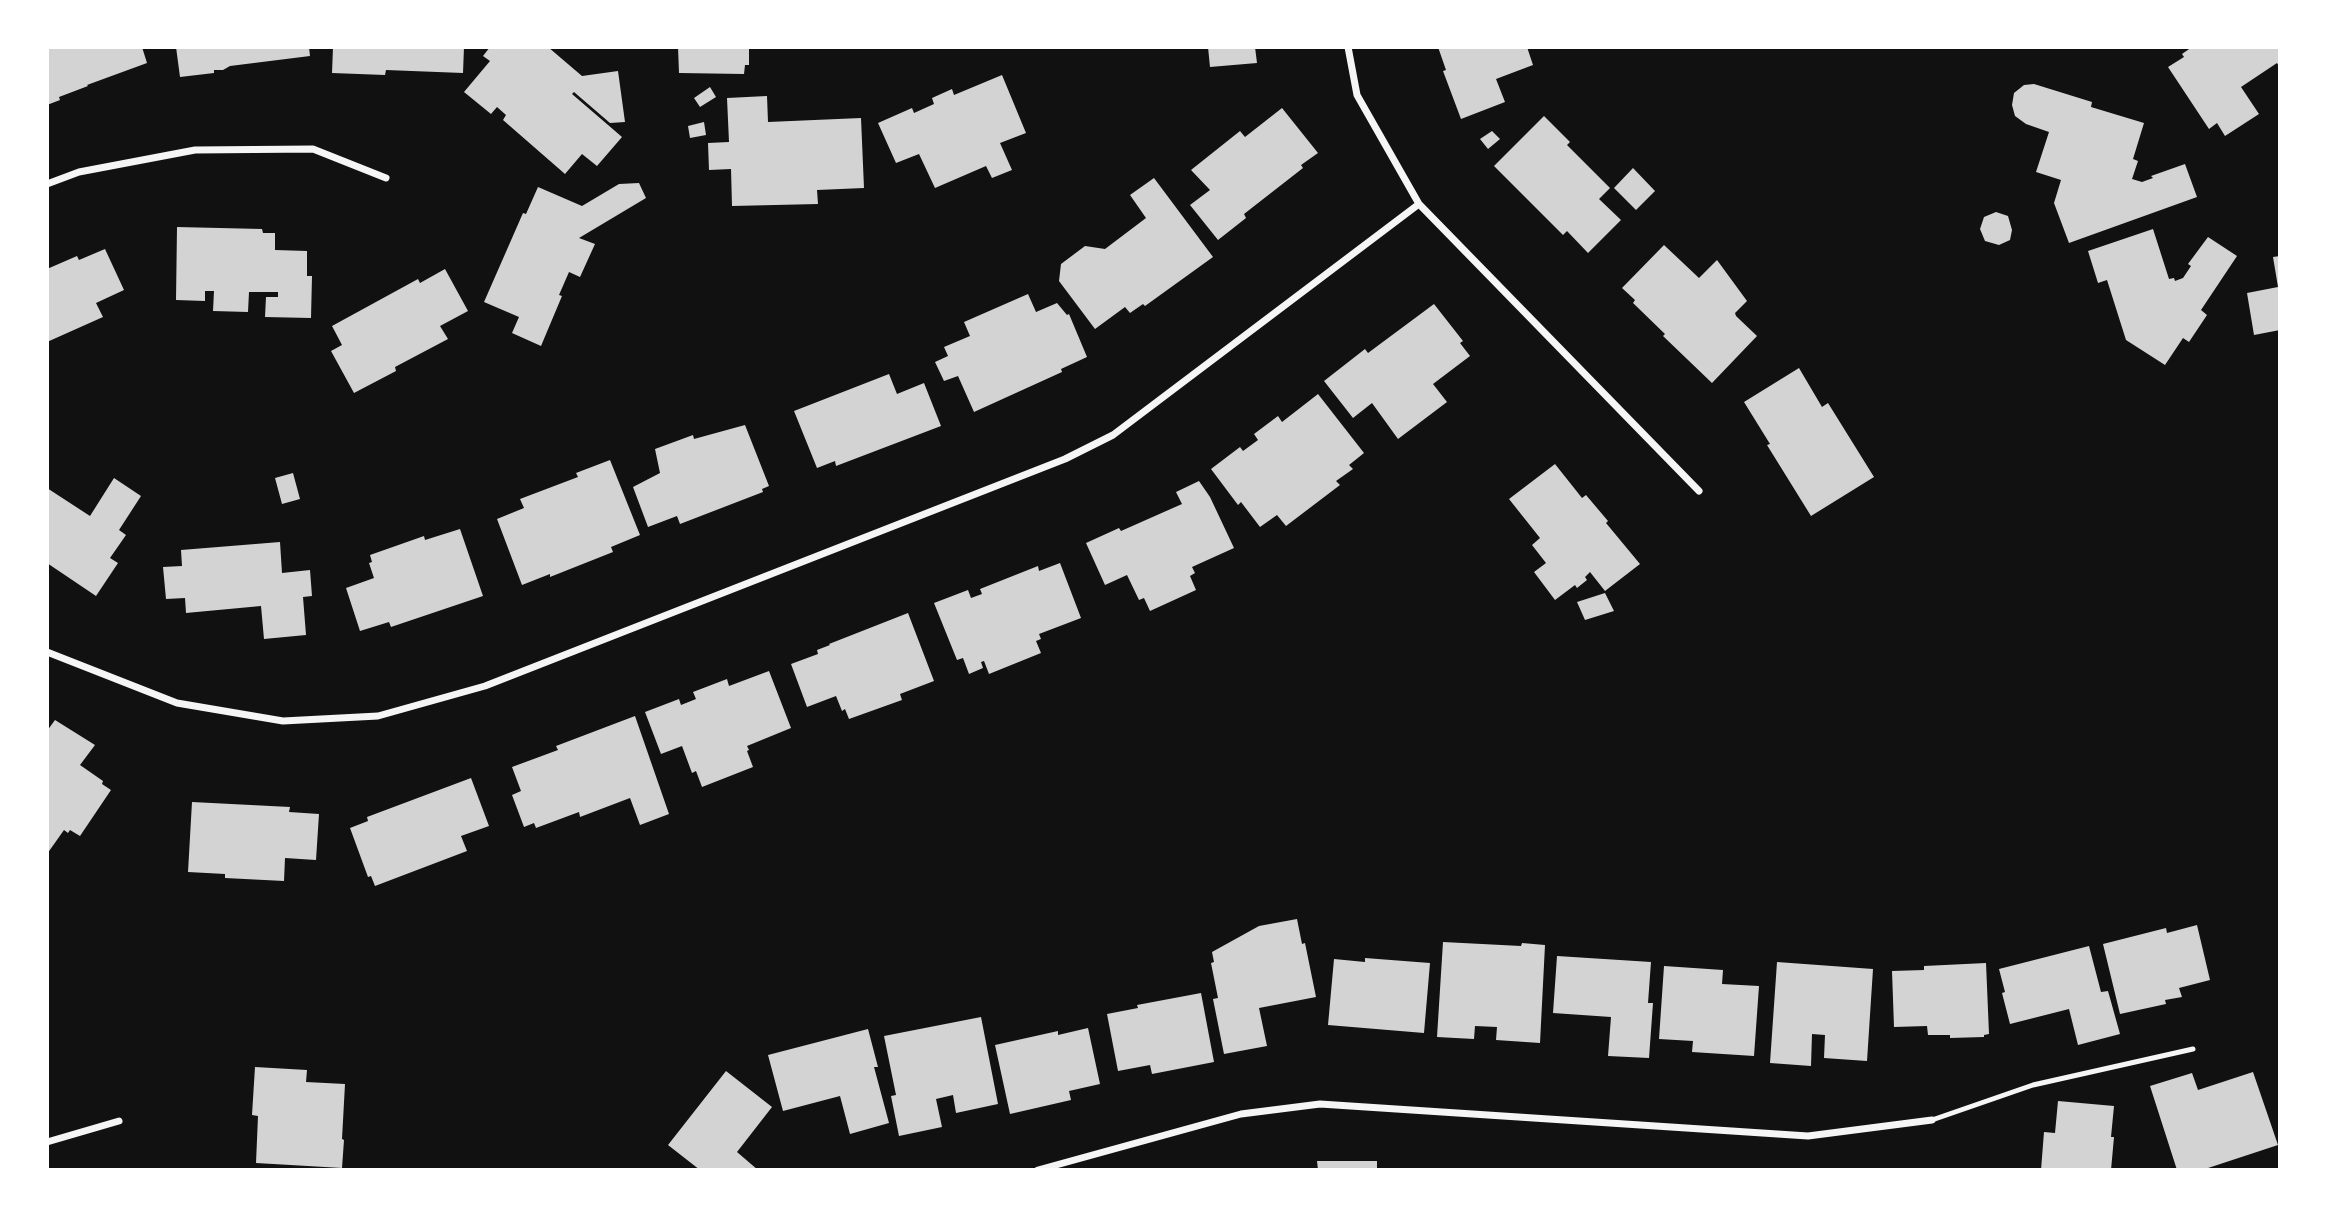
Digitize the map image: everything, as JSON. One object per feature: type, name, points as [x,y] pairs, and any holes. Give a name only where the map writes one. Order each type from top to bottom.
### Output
[{"type":"street","points":[[1348,47],[1357,95],[1419,204],[1699,491]]},
{"type":"street","points":[[47,184],[79,172],[195,150],[313,149],[386,178]]},
{"type":"street","points":[[47,652],[177,703],[283,721],[378,716],[485,687],[1065,459],[1113,435],[1419,204]]},
{"type":"street","points":[[1038,1170],[1241,1114],[1320,1104],[1808,1136],[1932,1120]]},
{"type":"street","points":[[47,1142],[119,1121]]},
{"type":"lane","points":[[1932,1120],[2034,1086],[2193,1049]]},
{"type":"building","points":[[47,47],[142,47],[147,63],[87,85],[47,105]]},
{"type":"building","points":[[176,47],[309,47],[310,56],[230,66],[223,70],[214,70],[214,73],[180,77]]},
{"type":"building","points":[[333,47],[464,47],[463,73],[386,70],[385,75],[332,73]]},
{"type":"building","points":[[490,47],[548,47],[582,76],[618,71],[625,122],[610,123],[574,92],[572,94],[622,137],[597,166],[582,154],[565,174],[503,120],[506,115],[497,107],[491,114],[464,92],[490,61],[483,56]]},
{"type":"building","points":[[678,47],[749,47],[749,65],[745,65],[744,74],[679,73]]},
{"type":"building","points":[[1208,47],[1255,47],[1257,63],[1210,67]]},
{"type":"building","points":[[1438,47],[1527,47],[1533,65],[1496,79],[1505,102],[1461,119],[1443,71],[1446,70]]},
{"type":"building","points":[[2192,47],[2280,47],[2280,68],[2277,63],[2241,87],[2259,114],[2225,136],[2217,123],[2209,129],[2168,67],[2184,57],[2182,54]]},
{"type":"building","points":[[1002,75],[1026,133],[1000,143],[1012,170],[992,178],[986,166],[935,188],[919,154],[896,163],[878,123],[912,108],[914,113],[934,104],[932,98],[952,89],[954,95]]},
{"type":"building","points":[[2034,84],[2092,102],[2091,107],[2144,123],[2133,159],[2138,161],[2132,179],[2142,182],[2185,164],[2197,197],[2069,243],[2054,203],[2061,180],[2036,172],[2049,132],[2026,124],[2015,116],[2012,105],[2014,93],[2024,85]]},
{"type":"building","points":[[710,87],[716,97],[700,107],[694,98]]},
{"type":"building","points":[[767,96],[768,122],[861,118],[864,188],[817,190],[818,204],[732,206],[731,169],[709,170],[708,143],[729,142],[727,98]]},
{"type":"building","points":[[1282,108],[1318,153],[1244,214],[1246,218],[1218,240],[1190,205],[1210,190],[1191,170],[1240,131],[1245,137]]},
{"type":"building","points":[[1544,116],[1570,142],[1567,145],[1610,188],[1599,199],[1621,220],[1588,253],[1567,231],[1563,235],[1494,166]]},
{"type":"building","points":[[704,122],[706,135],[690,138],[688,126]]},
{"type":"building","points":[[1492,131],[1500,139],[1488,149],[1480,139]]},
{"type":"building","points":[[1633,168],[1655,191],[1636,210],[1614,188]]},
{"type":"building","points":[[1154,178],[1213,257],[1145,306],[1143,304],[1130,313],[1125,307],[1095,329],[1059,281],[1061,264],[1085,246],[1105,249],[1146,218],[1130,195]]},
{"type":"building","points":[[639,183],[646,198],[579,238],[595,244],[580,277],[569,272],[541,346],[512,333],[519,317],[484,302],[523,213],[526,214],[538,187],[582,206],[619,184]]},
{"type":"building","points":[[1996,212],[2008,216],[2012,230],[2010,240],[1999,245],[1985,241],[1980,229],[1984,217]]},
{"type":"building","points":[[177,227],[262,229],[263,233],[275,233],[275,250],[307,251],[307,276],[312,276],[311,318],[265,317],[266,297],[278,297],[278,292],[249,292],[248,312],[213,311],[214,291],[205,291],[205,301],[176,300]]},
{"type":"building","points":[[2153,229],[2169,279],[2174,278],[2175,281],[2183,278],[2191,266],[2188,264],[2208,237],[2237,256],[2201,310],[2207,315],[2189,342],[2183,338],[2165,365],[2126,340],[2107,280],[2098,283],[2088,251]]},
{"type":"building","points":[[1664,245],[1699,278],[1717,260],[1747,301],[1735,313],[1757,336],[1712,383],[1663,336],[1665,334],[1633,303],[1635,300],[1622,288]]},
{"type":"building","points":[[105,249],[124,290],[96,303],[103,317],[47,342],[47,269],[77,256],[79,260]]},
{"type":"building","points":[[2280,256],[2280,330],[2254,335],[2247,293],[2278,287],[2273,257]]},
{"type":"building","points":[[445,269],[468,311],[440,326],[448,339],[395,367],[396,371],[354,393],[331,351],[342,345],[332,326],[418,279],[420,283]]},
{"type":"building","points":[[1028,294],[1036,312],[1057,303],[1069,314],[1087,357],[1061,369],[1062,372],[974,412],[958,376],[944,381],[935,362],[948,356],[944,347],[970,336],[964,322]]},
{"type":"building","points":[[1434,304],[1463,341],[1460,343],[1470,356],[1433,384],[1447,402],[1398,439],[1372,403],[1353,418],[1324,381],[1365,349],[1368,353]]},
{"type":"building","points":[[1799,368],[1822,407],[1828,403],[1874,477],[1811,516],[1744,402]]},
{"type":"building","points":[[889,374],[897,394],[924,383],[941,426],[836,466],[835,461],[817,468],[794,411]]},
{"type":"building","points":[[1318,394],[1364,453],[1349,465],[1353,469],[1336,481],[1340,485],[1286,526],[1277,515],[1260,527],[1241,502],[1238,505],[1211,469],[1240,447],[1243,451],[1258,440],[1254,434],[1278,416],[1282,422]]},
{"type":"building","points":[[745,425],[769,486],[762,489],[763,492],[680,524],[677,516],[648,527],[633,487],[660,473],[655,449],[693,435],[694,439]]},
{"type":"building","points":[[610,460],[640,535],[611,547],[613,552],[522,585],[497,519],[524,508],[520,499],[578,477],[576,473]]},
{"type":"building","points":[[1555,464],[1582,498],[1586,495],[1640,564],[1605,591],[1590,572],[1585,577],[1587,580],[1577,588],[1575,585],[1555,600],[1534,572],[1546,563],[1532,545],[1540,538],[1509,499]]},
{"type":"building","points":[[293,473],[300,499],[282,504],[275,478]]},
{"type":"building","points":[[114,478],[141,496],[119,530],[126,535],[110,558],[118,563],[96,596],[47,563],[47,488],[90,516]]},
{"type":"building","points":[[1199,481],[1210,497],[1234,548],[1192,567],[1195,573],[1190,576],[1196,590],[1150,611],[1144,598],[1139,600],[1127,575],[1105,585],[1086,543],[1182,504],[1176,492]]},
{"type":"building","points":[[460,529],[483,596],[391,627],[389,622],[360,631],[346,588],[374,578],[369,563],[372,562],[370,555],[424,536],[425,540]]},
{"type":"building","points":[[280,542],[282,573],[310,570],[312,596],[303,597],[306,635],[264,639],[261,606],[186,613],[185,598],[166,599],[163,567],[182,566],[181,550]]},
{"type":"building","points":[[1060,563],[1081,618],[1039,634],[1041,639],[1036,641],[1041,653],[989,674],[984,661],[981,662],[983,668],[969,674],[963,658],[957,660],[934,603],[968,590],[971,598],[982,594],[980,589],[1038,566],[1039,571]]},
{"type":"building","points":[[1605,593],[1614,611],[1585,620],[1577,602]]},
{"type":"building","points":[[908,613],[934,681],[900,694],[902,700],[849,719],[845,709],[842,711],[836,696],[807,707],[791,664],[818,654],[817,650],[829,644]]},
{"type":"building","points":[[769,671],[791,728],[747,746],[753,767],[702,787],[696,771],[692,773],[682,746],[661,754],[645,712],[679,699],[681,705],[696,699],[693,692],[727,679],[729,686]]},
{"type":"building","points":[[635,716],[669,814],[640,825],[630,798],[580,817],[579,812],[536,828],[534,823],[524,827],[512,795],[521,791],[512,767],[558,750],[556,746]]},
{"type":"building","points":[[55,720],[95,745],[80,765],[111,790],[80,836],[70,830],[68,833],[64,830],[47,854],[47,731]]},
{"type":"building","points":[[471,778],[489,826],[461,836],[467,851],[375,886],[371,876],[368,877],[350,828],[368,821],[367,817]]},
{"type":"building","points":[[192,802],[290,807],[289,812],[319,814],[316,860],[285,858],[284,881],[225,878],[225,874],[188,872]]},
{"type":"building","points":[[1297,919],[1316,997],[1259,1008],[1267,1046],[1224,1054],[1213,999],[1218,998],[1211,963],[1214,962],[1212,952],[1259,926]]},
{"type":"building","points":[[2197,925],[2210,980],[2179,988],[2182,997],[2165,1000],[2166,1004],[2120,1014],[2103,944],[2166,928],[2167,933]]},
{"type":"building","points":[[1443,942],[1545,945],[1540,1043],[1496,1040],[1497,1027],[1475,1026],[1474,1039],[1437,1037]]},
{"type":"building","points":[[2089,946],[2101,992],[2108,991],[2120,1034],[2078,1045],[2069,1009],[2010,1024],[1999,969]]},
{"type":"building","points":[[1557,956],[1651,962],[1648,1003],[1653,1003],[1649,1058],[1608,1056],[1611,1017],[1553,1013]]},
{"type":"building","points":[[1365,958],[1430,963],[1424,1033],[1328,1025],[1334,959],[1365,962]]},
{"type":"building","points":[[1777,962],[1873,969],[1867,1061],[1824,1058],[1825,1035],[1812,1034],[1811,1066],[1770,1063]]},
{"type":"building","points":[[1986,963],[1989,1034],[1984,1037],[1950,1038],[1950,1035],[1928,1035],[1927,1026],[1894,1027],[1892,971],[1924,970],[1924,966]]},
{"type":"building","points":[[1664,966],[1723,970],[1722,984],[1759,986],[1754,1056],[1692,1052],[1693,1041],[1659,1039]]},
{"type":"building","points":[[1201,993],[1214,1062],[1152,1074],[1150,1065],[1118,1071],[1107,1014],[1138,1008],[1137,1005]]},
{"type":"building","points":[[981,1017],[998,1104],[956,1113],[953,1095],[936,1099],[942,1127],[899,1136],[891,1096],[896,1095],[884,1036]]},
{"type":"building","points":[[1088,1028],[1100,1084],[1069,1091],[1071,1100],[1010,1114],[995,1045],[1058,1031],[1058,1035]]},
{"type":"building","points":[[868,1029],[878,1067],[874,1067],[889,1123],[850,1134],[840,1096],[783,1111],[768,1055]]},
{"type":"building","points":[[255,1067],[307,1070],[306,1082],[345,1084],[342,1168],[256,1163],[258,1116],[252,1115]]},
{"type":"building","points":[[726,1071],[772,1107],[737,1152],[758,1170],[700,1170],[668,1145]]},
{"type":"building","points":[[2253,1072],[2278,1145],[2202,1170],[2177,1170],[2150,1086],[2192,1073],[2198,1090]]},
{"type":"building","points":[[2058,1101],[2114,1106],[2111,1170],[2041,1170],[2044,1132],[2055,1133]]},
{"type":"building","points":[[1317,1161],[1377,1161],[1377,1170],[1318,1170]]}]
